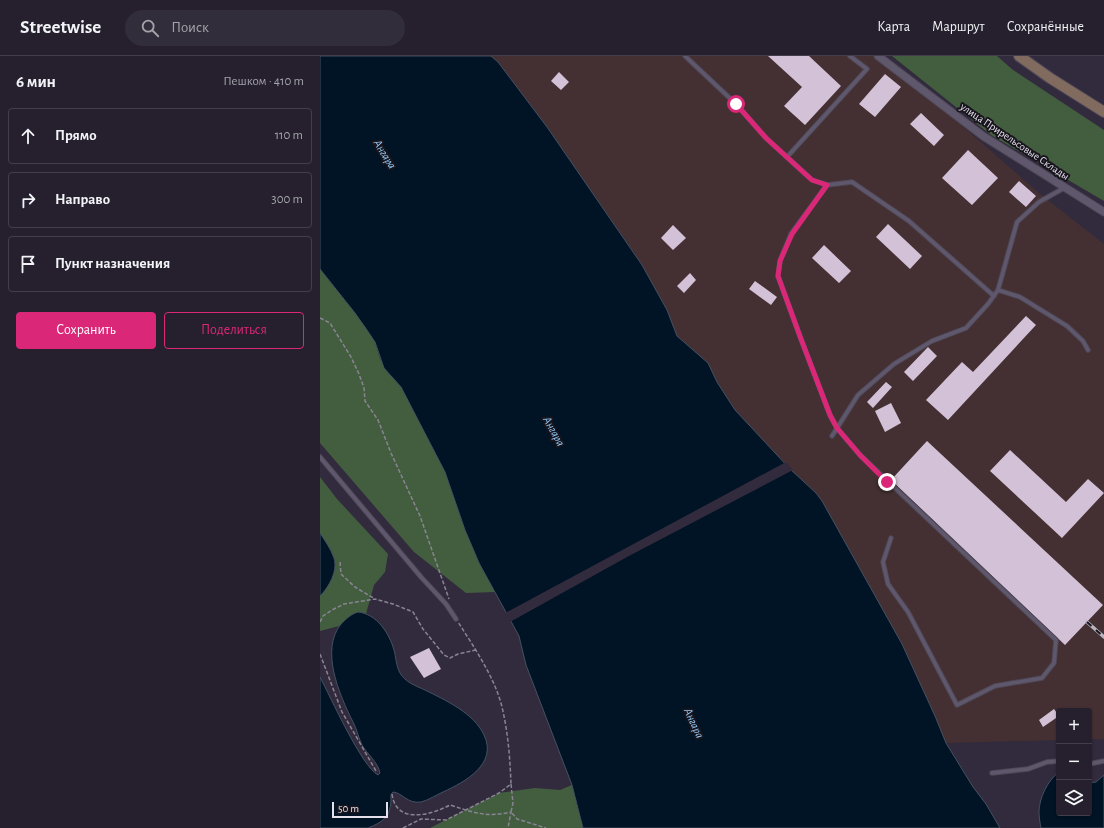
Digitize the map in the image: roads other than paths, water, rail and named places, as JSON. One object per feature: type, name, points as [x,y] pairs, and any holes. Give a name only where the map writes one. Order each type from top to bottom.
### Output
[{"type":"main road","points":[[1019,56],[1050,78],[1104,112]]},
{"type":"street","name":"улица Прирельсовые Склады","points":[[878,56],[983,136],[1104,212]]},
{"type":"lane","points":[[685,56],[736,104],[766,138],[812,180],[827,185],[852,182],[909,220],[994,296]]},
{"type":"lane","points":[[787,156],[867,69],[850,56]]},
{"type":"lane","points":[[827,185],[792,234],[780,261],[778,276],[830,415],[837,428],[860,455],[887,482],[1056,640],[1054,663],[1042,678],[995,686],[957,705],[908,612],[888,584],[883,562],[891,538]]},
{"type":"lane","points":[[832,436],[858,395],[894,364],[932,341],[966,328],[988,304],[998,290],[1017,222],[1038,202],[1064,188]]},
{"type":"lane","points":[[998,290],[1020,297],[1067,326],[1083,341],[1088,350]]},
{"type":"lane","points":[[320,457],[421,577],[446,604],[456,619]]},
{"type":"lane","points":[[992,773],[1028,770],[1047,762],[1056,761]]},
{"type":"lane","points":[[1092,763],[1104,761]]},
{"type":"water","name":"Ангара","points":[[320,56],[491,56],[498,62],[547,127],[642,265],[667,310],[677,336],[708,363],[717,382],[735,410],[822,501],[902,644],[946,743],[1000,828],[583,828],[572,785],[526,665],[519,636],[479,563],[465,530],[445,472],[401,387],[384,368],[375,342],[355,313],[320,269]]},
{"type":"water","points":[[320,533],[334,558],[335,568],[327,588],[320,596]]},
{"type":"water","points":[[358,612],[371,616],[381,625],[389,637],[399,670],[405,679],[450,703],[473,720],[484,735],[487,745],[487,755],[477,771],[461,783],[427,800],[416,802],[393,792],[387,815],[382,821],[373,826],[368,828],[320,828],[320,677],[355,745],[371,769],[378,775],[380,773],[377,765],[362,745],[342,699],[334,672],[332,659],[332,646],[335,635],[341,624],[351,615]]},
{"type":"water","points":[[1056,774],[1056,816],[1092,816],[1092,783],[1096,782],[1104,775],[1104,828],[1041,828],[1039,807],[1042,795]]},
{"type":"railway","points":[[1087,622],[1104,637]]}]
